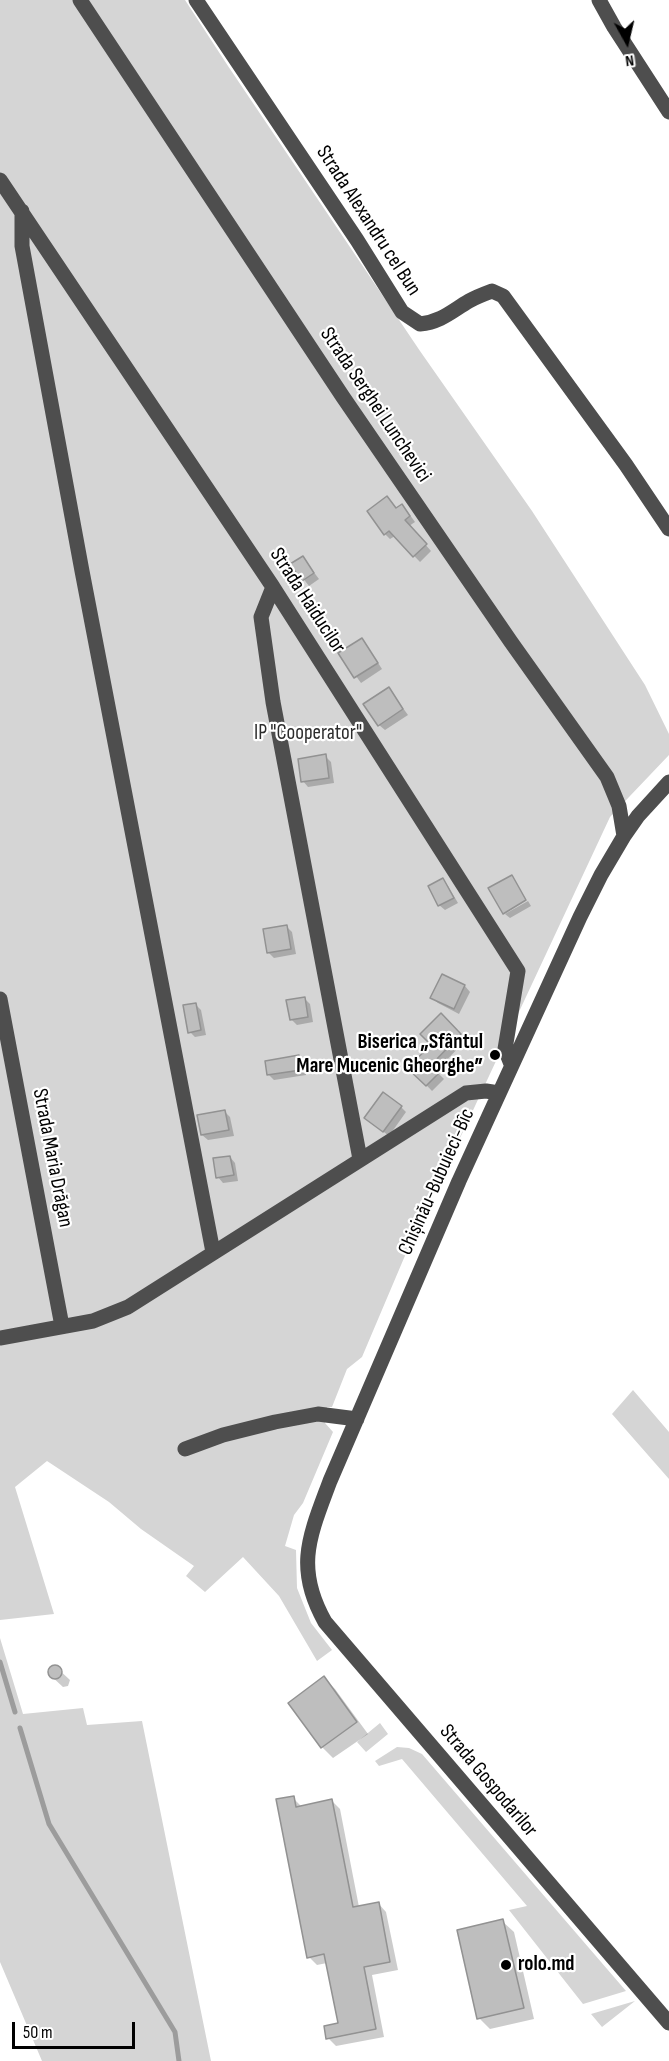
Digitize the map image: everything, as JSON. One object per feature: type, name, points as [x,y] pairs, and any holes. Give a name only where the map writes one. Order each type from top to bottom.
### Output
[{"type":"street","name":"Strada Serghei Lunchevici","points":[[80,0],[343,397],[511,642],[607,777],[619,806],[624,836]]},
{"type":"street","name":"Strada Alexandru cel Bun","points":[[196,0],[357,240],[402,312],[420,324],[432,323],[484,294],[492,291],[503,296],[626,465],[669,529]]},
{"type":"street","points":[[599,0],[669,112]]},
{"type":"street","name":"Strada Haiducilor","points":[[0,180],[273,587],[518,971],[505,1049],[511,1064]]},
{"type":"street","points":[[22,211],[22,246],[26,269],[213,1252]]},
{"type":"street","points":[[273,587],[261,617],[273,702],[360,1159]]},
{"type":"street","name":"Chișinău-Bubuieci-Bîc","points":[[307,1552],[312,1530],[330,1481],[459,1181],[580,917],[624,836],[638,816],[669,782]]},
{"type":"street","name":"Strada Maria Drăgan","points":[[0,999],[62,1326]]},
{"type":"street","points":[[0,1338],[93,1321],[128,1307],[466,1094],[486,1091],[499,1093]]},
{"type":"street","points":[[185,1449],[223,1435],[318,1414],[357,1419]]},
{"type":"street","name":"Strada Gospodarilor","points":[[307,1552],[310,1591],[325,1622],[669,2023]]},
{"type":"green space","name":"IP \"Cooperator\"","points":[[0,0],[185,0],[420,351],[532,511],[645,685],[669,734],[669,755],[610,817],[404,1258],[362,1357],[347,1369],[332,1407],[327,1407],[325,1423],[333,1432],[303,1503],[294,1515],[285,1546],[296,1550],[297,1588],[311,1623],[332,1650],[317,1661],[279,1596],[243,1557],[205,1592],[186,1576],[194,1566],[141,1529],[109,1502],[47,1461],[15,1487],[54,1614],[0,1620]]},
{"type":"green space","points":[[633,1390],[669,1432],[669,1479],[612,1414]]},
{"type":"green space","points":[[0,1638],[23,1714],[83,1708],[87,1725],[142,1721],[211,2061],[42,2061],[0,1962]]},
{"type":"green space","points":[[380,1723],[388,1734],[366,1752],[357,1742]]},
{"type":"green space","points":[[397,1747],[409,1748],[422,1754],[626,1991],[583,2004],[509,1910],[527,1906],[402,1759],[379,1766],[375,1761]]},
{"type":"green space","points":[[635,2001],[602,2027],[591,2014]]},
{"type":"building","points":[[387,496],[396,508],[402,504],[410,516],[405,520],[427,544],[413,557],[389,531],[384,535],[367,511]]},
{"type":"building","points":[[303,556],[314,573],[302,581],[290,564]]},
{"type":"building","points":[[362,638],[378,663],[354,678],[338,653]]},
{"type":"building","points":[[389,687],[403,709],[378,726],[363,704]]},
{"type":"building","points":[[326,754],[329,778],[301,782],[298,759]]},
{"type":"building","points":[[512,875],[526,900],[503,914],[488,888]]},
{"type":"building","points":[[443,878],[454,898],[438,906],[428,886]]},
{"type":"building","points":[[287,925],[291,949],[267,953],[263,929]]},
{"type":"building","points":[[442,974],[465,985],[454,1009],[430,998]]},
{"type":"building","points":[[305,997],[308,1017],[290,1020],[286,1000]]},
{"type":"building","points":[[196,1003],[201,1030],[188,1033],[183,1005]]},
{"type":"building","points":[[441,1013],[461,1034],[432,1064],[440,1072],[426,1086],[407,1068],[431,1045],[420,1034]]},
{"type":"building","points":[[299,1055],[301,1070],[267,1075],[265,1061]]},
{"type":"building","points":[[383,1092],[402,1106],[383,1132],[364,1118]]},
{"type":"building","points":[[225,1110],[229,1130],[201,1135],[197,1115]]},
{"type":"building","points":[[230,1156],[234,1175],[216,1178],[213,1158]]},
{"type":"building","points":[[52,1665],[58,1665],[62,1672],[58,1679],[52,1679],[48,1675],[48,1669]]},
{"type":"building","points":[[324,1676],[357,1722],[321,1748],[288,1703]]},
{"type":"building","points":[[294,1796],[296,1807],[332,1799],[353,1907],[379,1902],[390,1962],[364,1967],[376,2029],[326,2039],[324,2026],[338,2023],[324,1954],[307,1958],[276,1799]]},
{"type":"building","points":[[503,1919],[524,2008],[477,2019],[457,1930]]},
{"type":"waterway","points":[[0,1662],[15,1712]]},
{"type":"waterway","points":[[20,1728],[49,1824],[175,2032],[179,2061]]},
{"type":"place","name":"Biserica „Sfântul Mare Mucenic Gheorghe”","points":[[495,1055]]},
{"type":"place","name":"rolo.md","points":[[506,1965]]}]
